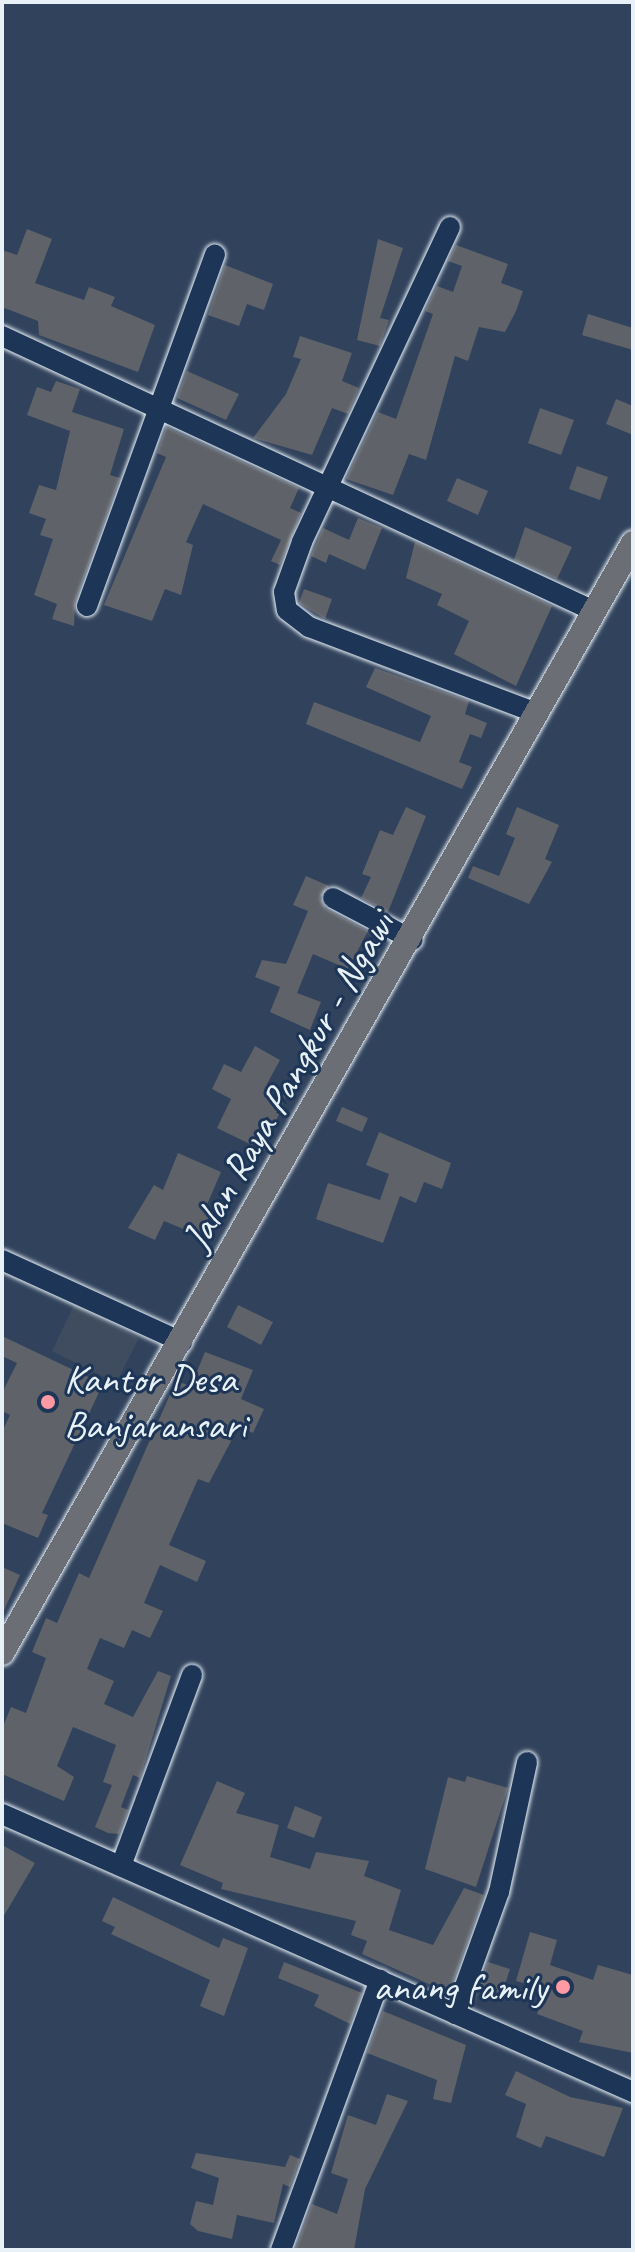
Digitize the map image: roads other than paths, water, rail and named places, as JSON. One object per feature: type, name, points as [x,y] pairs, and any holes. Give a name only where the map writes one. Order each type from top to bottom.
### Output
[{"type":"main road","name":"Jalan Raya Pangkur - Ngawi","points":[[2,1653],[413,940],[633,543]]},
{"type":"street","points":[[450,227],[329,486],[284,592],[287,610],[309,627],[537,713]]},
{"type":"street","points":[[87,606],[215,255]]},
{"type":"street","points":[[2,336],[594,611]]},
{"type":"street","points":[[333,898],[413,940]]},
{"type":"street","points":[[2,1260],[182,1342]]},
{"type":"street","points":[[121,1866],[192,1675]]},
{"type":"street","points":[[455,2014],[499,1892],[527,1762]]},
{"type":"street","points":[[2,1814],[633,2092]]},
{"type":"street","points":[[281,2250],[380,1980]]},
{"type":"place","name":"Kantor Desa Banjaransari","points":[[48,1402]]},
{"type":"place","name":"anang family","points":[[563,1987]]}]
